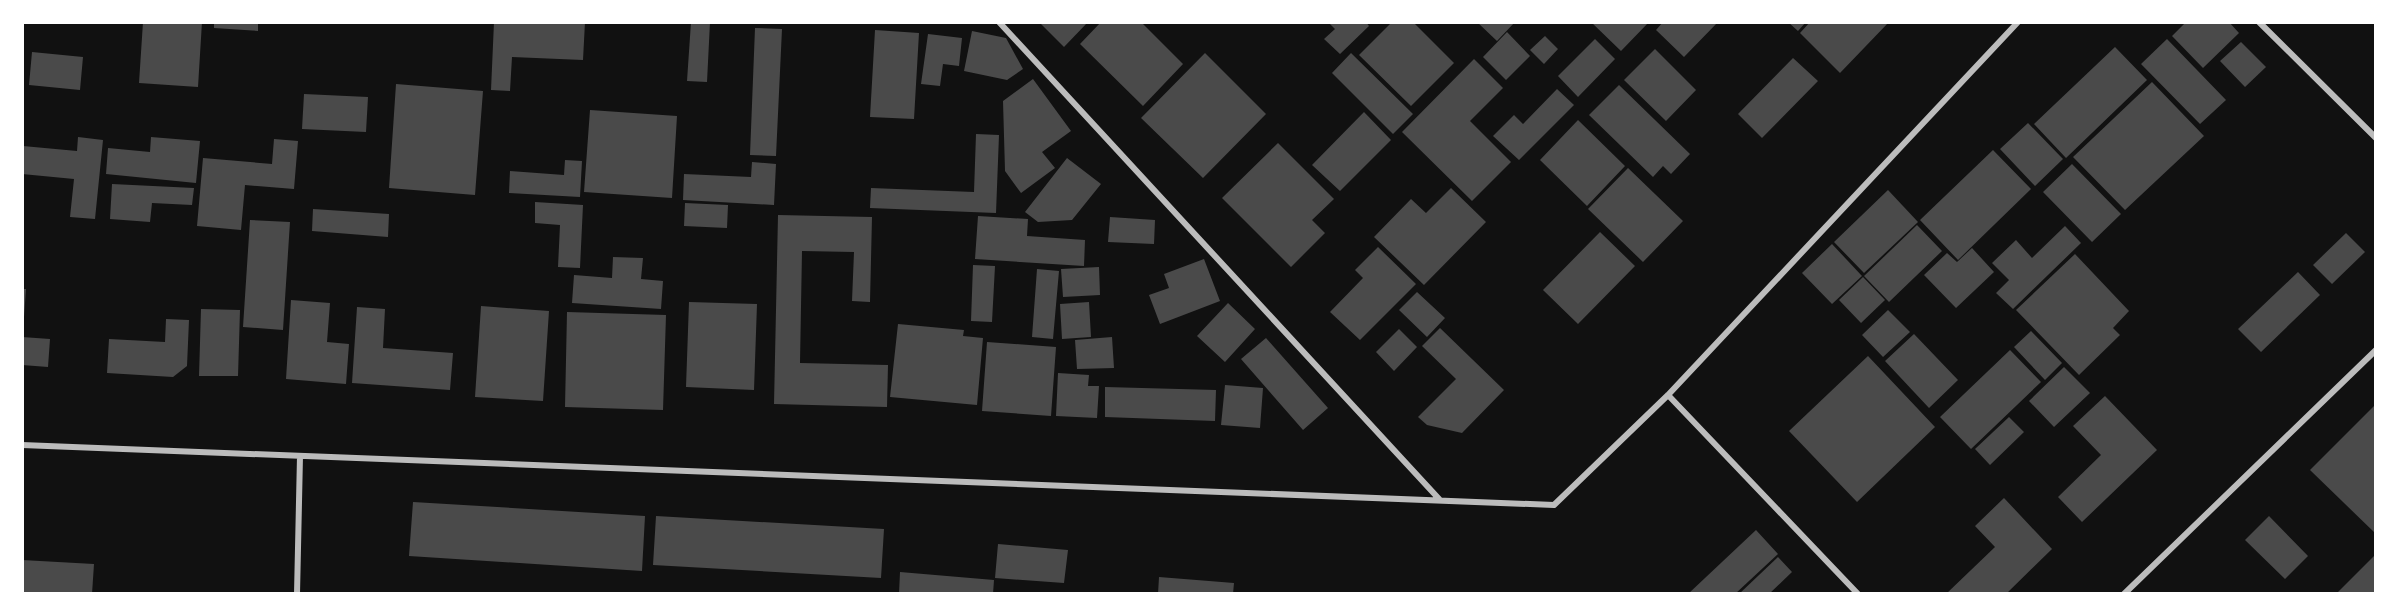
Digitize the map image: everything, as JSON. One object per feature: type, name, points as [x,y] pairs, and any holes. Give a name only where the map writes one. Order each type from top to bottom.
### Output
[{"type":"street","points":[[999,22],[1440,500]]},
{"type":"street","points":[[22,445],[1554,505],[1668,395],[2018,22]]},
{"type":"street","points":[[2259,22],[2376,138]]},
{"type":"street","points":[[2124,594],[2376,350]]},
{"type":"street","points":[[1668,395],[1858,594]]},
{"type":"street","points":[[297,594],[300,456]]},
{"type":"building","points":[[143,22],[202,22],[198,87],[139,83]]},
{"type":"building","points":[[214,22],[258,22],[258,31],[214,28]]},
{"type":"building","points":[[494,22],[585,22],[583,60],[512,57],[510,91],[491,90]]},
{"type":"building","points":[[691,22],[710,22],[707,82],[687,81]]},
{"type":"building","points":[[1039,22],[1088,22],[1064,47]]},
{"type":"building","points":[[1101,22],[1141,22],[1183,64],[1143,106],[1080,44]]},
{"type":"building","points":[[1328,22],[1366,22],[1369,26],[1340,54],[1324,39],[1335,29]]},
{"type":"building","points":[[1392,22],[1413,22],[1454,63],[1411,106],[1359,55]]},
{"type":"building","points":[[1477,22],[1515,22],[1497,41]]},
{"type":"building","points":[[1591,22],[1649,22],[1621,51]]},
{"type":"building","points":[[1663,22],[1718,22],[1684,57],[1656,30]]},
{"type":"building","points":[[1788,22],[1806,22],[1798,31]]},
{"type":"building","points":[[1810,22],[1889,22],[1840,73],[1800,33]]},
{"type":"building","points":[[2186,22],[2229,22],[2239,33],[2203,68],[2172,36]]},
{"type":"building","points":[[755,28],[782,29],[776,156],[750,155]]},
{"type":"building","points":[[875,30],[919,33],[914,119],[870,117]]},
{"type":"building","points":[[972,31],[1006,38],[1023,69],[1007,80],[964,71]]},
{"type":"building","points":[[1507,32],[1530,56],[1506,80],[1483,57]]},
{"type":"building","points":[[928,34],[962,38],[959,66],[943,64],[940,86],[921,84]]},
{"type":"building","points":[[1545,36],[1558,49],[1544,64],[1530,50]]},
{"type":"building","points":[[1595,39],[1615,59],[1578,97],[1558,76]]},
{"type":"building","points":[[2167,39],[2226,100],[2200,124],[2141,64]]},
{"type":"building","points":[[2241,42],[2266,67],[2245,87],[2220,61]]},
{"type":"building","points":[[2115,47],[2147,80],[2066,158],[2034,124]]},
{"type":"building","points":[[1655,49],[1696,90],[1666,121],[1624,80]]},
{"type":"building","points":[[32,52],[83,57],[80,90],[29,85]]},
{"type":"building","points":[[1205,53],[1266,114],[1203,178],[1141,118]]},
{"type":"building","points":[[1351,53],[1413,114],[1393,134],[1332,73]]},
{"type":"building","points":[[1793,58],[1818,81],[1762,138],[1738,114]]},
{"type":"building","points":[[1474,59],[1503,88],[1470,121],[1511,162],[1472,201],[1402,132]]},
{"type":"building","points":[[1033,79],[1071,131],[1042,152],[1055,168],[1021,193],[1005,171],[1003,101]]},
{"type":"building","points":[[2152,82],[2204,136],[2125,210],[2073,157]]},
{"type":"building","points":[[396,84],[483,91],[475,195],[389,188]]},
{"type":"building","points":[[1619,85],[1690,154],[1671,174],[1663,166],[1653,177],[1589,115]]},
{"type":"building","points":[[1557,89],[1574,105],[1519,160],[1493,136],[1514,115],[1523,124]]},
{"type":"building","points":[[304,94],[368,97],[366,132],[302,129]]},
{"type":"building","points":[[590,110],[677,116],[672,198],[584,192]]},
{"type":"building","points":[[1364,112],[1391,140],[1340,191],[1312,165]]},
{"type":"building","points":[[1578,120],[1625,166],[1587,206],[1540,160]]},
{"type":"building","points":[[2028,123],[2063,159],[2035,186],[2000,149]]},
{"type":"building","points":[[976,134],[999,135],[996,213],[870,208],[871,188],[974,192]]},
{"type":"building","points":[[78,137],[103,140],[95,219],[70,217],[74,179],[22,174],[23,146],[77,151]]},
{"type":"building","points":[[151,137],[200,141],[196,183],[106,174],[108,148],[150,152]]},
{"type":"building","points":[[274,139],[298,141],[294,189],[245,185],[241,230],[197,226],[203,158],[272,164]]},
{"type":"building","points":[[1278,143],[1334,199],[1312,220],[1325,233],[1291,267],[1222,198]]},
{"type":"building","points":[[1993,150],[2031,189],[1958,260],[1920,220]]},
{"type":"building","points":[[1067,158],[1101,184],[1072,220],[1038,222],[1025,212]]},
{"type":"building","points":[[565,160],[582,161],[580,197],[509,193],[510,171],[564,175]]},
{"type":"building","points":[[752,162],[776,164],[774,205],[683,200],[684,174],[751,177]]},
{"type":"building","points":[[2072,164],[2121,214],[2092,242],[2043,192]]},
{"type":"building","points":[[1628,168],[1683,221],[1643,262],[1588,209]]},
{"type":"building","points":[[112,184],[194,188],[192,205],[152,203],[150,222],[110,219]]},
{"type":"building","points":[[1451,188],[1486,222],[1424,285],[1374,237],[1411,199],[1426,213]]},
{"type":"building","points":[[1888,190],[1918,222],[1864,273],[1834,242]]},
{"type":"building","points":[[535,202],[583,205],[580,268],[558,267],[560,225],[535,223]]},
{"type":"building","points":[[685,203],[728,205],[727,228],[684,226]]},
{"type":"building","points":[[313,209],[389,214],[388,237],[312,231]]},
{"type":"building","points":[[778,215],[872,217],[870,302],[852,301],[854,252],[802,251],[800,363],[888,365],[887,407],[774,404]]},
{"type":"building","points":[[978,216],[1028,219],[1027,236],[1085,240],[1084,266],[975,259]]},
{"type":"building","points":[[1110,217],[1155,220],[1154,244],[1108,242]]},
{"type":"building","points":[[250,220],[290,222],[283,330],[243,327]]},
{"type":"building","points":[[1917,225],[1942,251],[1889,302],[1864,276]]},
{"type":"building","points":[[2065,226],[2081,243],[2013,309],[1996,293],[2009,280],[1992,263],[2016,240],[2032,258]]},
{"type":"building","points":[[1600,232],[1635,266],[1578,324],[1543,290]]},
{"type":"building","points":[[2346,233],[2365,252],[2332,284],[2313,265]]},
{"type":"building","points":[[1832,244],[1862,276],[1832,304],[1802,273]]},
{"type":"building","points":[[1378,247],[1416,284],[1360,340],[1330,312],[1363,278],[1355,270]]},
{"type":"building","points":[[1972,248],[1994,272],[1956,308],[1924,275],[1947,253],[1957,262]]},
{"type":"building","points":[[2075,254],[2129,311],[2113,328],[2120,335],[2079,375],[2016,310]]},
{"type":"building","points":[[613,257],[643,258],[641,279],[663,281],[661,309],[572,303],[574,275],[612,278]]},
{"type":"building","points":[[1204,259],[1220,301],[1160,324],[1149,295],[1169,288],[1164,274]]},
{"type":"building","points":[[973,265],[995,266],[992,322],[971,321]]},
{"type":"building","points":[[1099,267],[1100,295],[1063,297],[1061,269]]},
{"type":"building","points":[[1037,269],[1059,271],[1053,339],[1032,337]]},
{"type":"building","points":[[2298,272],[2320,295],[2261,352],[2238,329]]},
{"type":"building","points":[[1863,277],[1885,300],[1861,323],[1839,300]]},
{"type":"building","points":[[22,289],[26,289],[24,317],[22,317]]},
{"type":"building","points":[[1417,292],[1445,318],[1427,337],[1399,310]]},
{"type":"building","points":[[291,300],[330,303],[327,342],[349,344],[346,384],[286,379]]},
{"type":"building","points":[[689,302],[757,304],[754,390],[686,387]]},
{"type":"building","points":[[1089,302],[1091,337],[1062,339],[1060,304]]},
{"type":"building","points":[[1228,303],[1255,329],[1225,362],[1197,336]]},
{"type":"building","points":[[481,306],[549,311],[543,401],[475,397]]},
{"type":"building","points":[[357,307],[385,309],[383,348],[453,353],[450,390],[352,383]]},
{"type":"building","points":[[201,309],[240,310],[238,376],[199,376]]},
{"type":"building","points":[[1888,310],[1910,332],[1883,357],[1862,335]]},
{"type":"building","points":[[567,312],[666,315],[663,410],[565,407]]},
{"type":"building","points":[[166,319],[189,320],[187,366],[173,377],[107,373],[109,339],[165,342]]},
{"type":"building","points":[[898,324],[964,330],[963,336],[983,338],[977,405],[890,397]]},
{"type":"building","points":[[1440,328],[1504,390],[1462,433],[1427,425],[1418,417],[1456,379],[1422,346]]},
{"type":"building","points":[[1399,329],[1417,347],[1394,371],[1376,352]]},
{"type":"building","points":[[2031,331],[2062,363],[2045,380],[2014,347]]},
{"type":"building","points":[[1914,334],[1958,380],[1929,408],[1885,361]]},
{"type":"building","points":[[22,337],[50,339],[48,367],[22,365]]},
{"type":"building","points":[[1112,337],[1114,368],[1077,369],[1075,340]]},
{"type":"building","points":[[1266,338],[1328,408],[1303,430],[1241,359]]},
{"type":"building","points":[[987,342],[1056,347],[1051,416],[982,411]]},
{"type":"building","points":[[2010,350],[2041,382],[1971,449],[1940,417]]},
{"type":"building","points":[[1868,356],[1935,427],[1857,502],[1789,431]]},
{"type":"building","points":[[2064,367],[2090,393],[2054,427],[2029,401]]},
{"type":"building","points":[[1058,373],[1089,375],[1088,386],[1099,386],[1097,418],[1056,416]]},
{"type":"building","points":[[1225,385],[1263,388],[1260,428],[1221,425]]},
{"type":"building","points":[[1105,387],[1216,390],[1215,421],[1105,417]]},
{"type":"building","points":[[2105,396],[2157,450],[2082,522],[2058,497],[2101,455],[2073,426]]},
{"type":"building","points":[[2376,404],[2376,534],[2310,470]]},
{"type":"building","points":[[2009,417],[2024,432],[1990,465],[1975,449]]},
{"type":"building","points":[[2004,498],[2052,549],[2006,594],[1946,594],[1995,547],[1975,526]]},
{"type":"building","points":[[413,502],[645,516],[642,571],[409,556]]},
{"type":"building","points":[[656,516],[884,529],[881,578],[653,565]]},
{"type":"building","points":[[2269,516],[2308,556],[2285,579],[2245,540]]},
{"type":"building","points":[[1756,530],[1778,554],[1735,594],[1688,594]]},
{"type":"building","points":[[998,544],[1068,550],[1064,583],[995,578]]},
{"type":"building","points":[[2376,554],[2376,592],[2336,594]]},
{"type":"building","points":[[1778,557],[1792,572],[1769,594],[1739,594]]},
{"type":"building","points":[[22,560],[94,564],[92,594],[22,594]]},
{"type":"building","points":[[900,572],[994,580],[993,594],[899,594]]},
{"type":"building","points":[[1159,577],[1234,583],[1233,594],[1158,594]]}]
